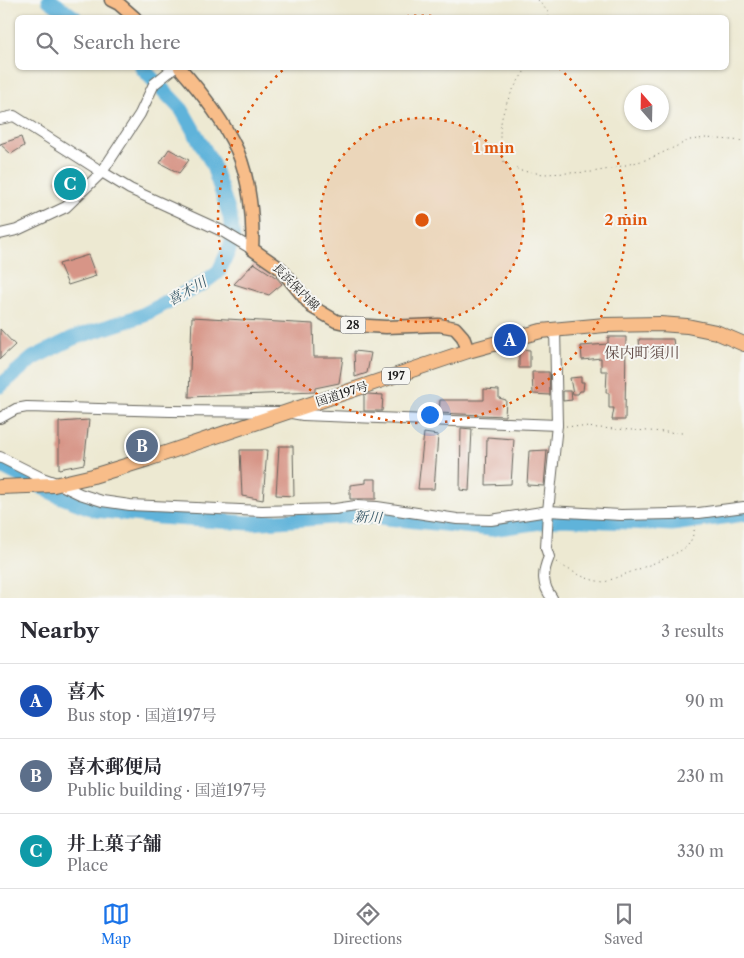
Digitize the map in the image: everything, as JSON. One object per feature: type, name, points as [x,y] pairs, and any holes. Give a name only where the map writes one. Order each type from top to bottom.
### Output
[{"type":"highway","name":"国道197号","points":[[0,488],[56,484],[93,476],[468,351],[555,328],[660,324],[687,326],[716,332],[744,344]]},
{"type":"main road","points":[[112,0],[132,15]]},
{"type":"main road","points":[[182,70],[204,96],[238,151],[252,210],[249,248]]},
{"type":"main road","name":"長浜保内線","points":[[249,248],[281,269],[312,307],[336,321],[353,325],[386,327],[439,325],[455,328],[463,337],[468,351]]},
{"type":"street","points":[[0,234],[17,230],[66,207],[102,172],[140,114],[154,84],[172,70]]},
{"type":"street","points":[[0,119],[14,116],[130,189],[222,231],[249,248]]},
{"type":"street","points":[[552,598],[544,582],[544,568],[549,558],[546,548],[548,510],[558,426],[555,328]]},
{"type":"street","points":[[0,418],[16,409],[27,407],[286,412],[304,416],[558,426]]},
{"type":"street","points":[[0,456],[42,478],[80,494],[130,506],[262,511],[334,509],[356,506],[466,520],[491,520],[548,510],[622,515],[698,513],[744,507]]},
{"type":"path","points":[[538,0],[548,15]]},
{"type":"path","points":[[526,70],[511,94],[503,113],[499,145],[504,162],[522,171],[544,174],[610,169],[649,159],[690,140],[706,138],[744,141]]},
{"type":"path","points":[[558,426],[682,433]]},
{"type":"path","points":[[549,558],[572,572],[596,582],[605,582],[686,547],[693,534],[698,513]]},
{"type":"building","points":[[21,137],[24,146],[11,154],[0,144]]},
{"type":"building","points":[[169,149],[189,160],[179,173],[160,163]]},
{"type":"building","points":[[68,169],[81,183],[67,196],[55,180]]},
{"type":"building","points":[[88,255],[96,276],[68,285],[59,264]]},
{"type":"building","points":[[254,263],[277,278],[282,284],[269,295],[234,284]]},
{"type":"building","points":[[192,317],[313,324],[314,357],[343,357],[339,383],[315,388],[315,392],[189,397]]},
{"type":"building","points":[[0,329],[15,345],[0,359]]},
{"type":"building","points":[[608,337],[626,337],[625,420],[612,420],[614,408],[609,408],[609,393],[606,393],[607,371],[601,371],[601,358],[582,360],[581,346],[608,344]]},
{"type":"building","points":[[639,339],[673,339],[675,353],[640,352]]},
{"type":"building","points":[[519,349],[530,350],[530,368],[519,368]]},
{"type":"building","points":[[354,351],[371,353],[367,373],[355,377]]},
{"type":"building","points":[[532,372],[549,372],[550,395],[533,394]]},
{"type":"building","points":[[581,377],[581,382],[584,382],[583,391],[573,394],[570,378]]},
{"type":"building","points":[[484,389],[499,390],[499,398],[506,400],[505,416],[439,413],[440,400],[484,400]]},
{"type":"building","points":[[563,391],[571,391],[572,400],[563,401]]},
{"type":"building","points":[[364,395],[383,395],[382,411],[364,411]]},
{"type":"building","points":[[89,420],[84,464],[59,469],[59,422]]},
{"type":"building","points":[[461,428],[472,429],[469,491],[460,490]]},
{"type":"building","points":[[424,433],[438,435],[434,489],[418,489]]},
{"type":"building","points":[[487,437],[514,439],[511,484],[486,485]]},
{"type":"building","points":[[279,446],[293,446],[294,496],[276,495]]},
{"type":"building","points":[[240,450],[267,450],[263,500],[242,496]]},
{"type":"building","points":[[547,450],[544,486],[527,485],[529,451]]},
{"type":"building","points":[[366,479],[376,479],[376,499],[350,499],[350,485],[366,483]]},
{"type":"waterway","name":"喜木川","points":[[49,0],[71,15]]},
{"type":"waterway","name":"喜木川","points":[[0,386],[33,358],[73,338],[141,316],[202,284],[219,271],[228,252],[233,239],[230,216],[212,163],[182,110],[144,70]]},
{"type":"waterway","name":"新川","points":[[0,465],[59,496],[96,510],[159,517],[250,523],[360,515],[491,529],[562,519],[672,524],[744,514]]},
{"type":"place","name":"井上菓子舗","points":[[70,184]]},
{"type":"place","name":"喜木","points":[[510,340]]},
{"type":"place","name":"喜木郵便局","points":[[142,446]]},
{"type":"district","name":"保内町須川","points":[[642,353]]}]
